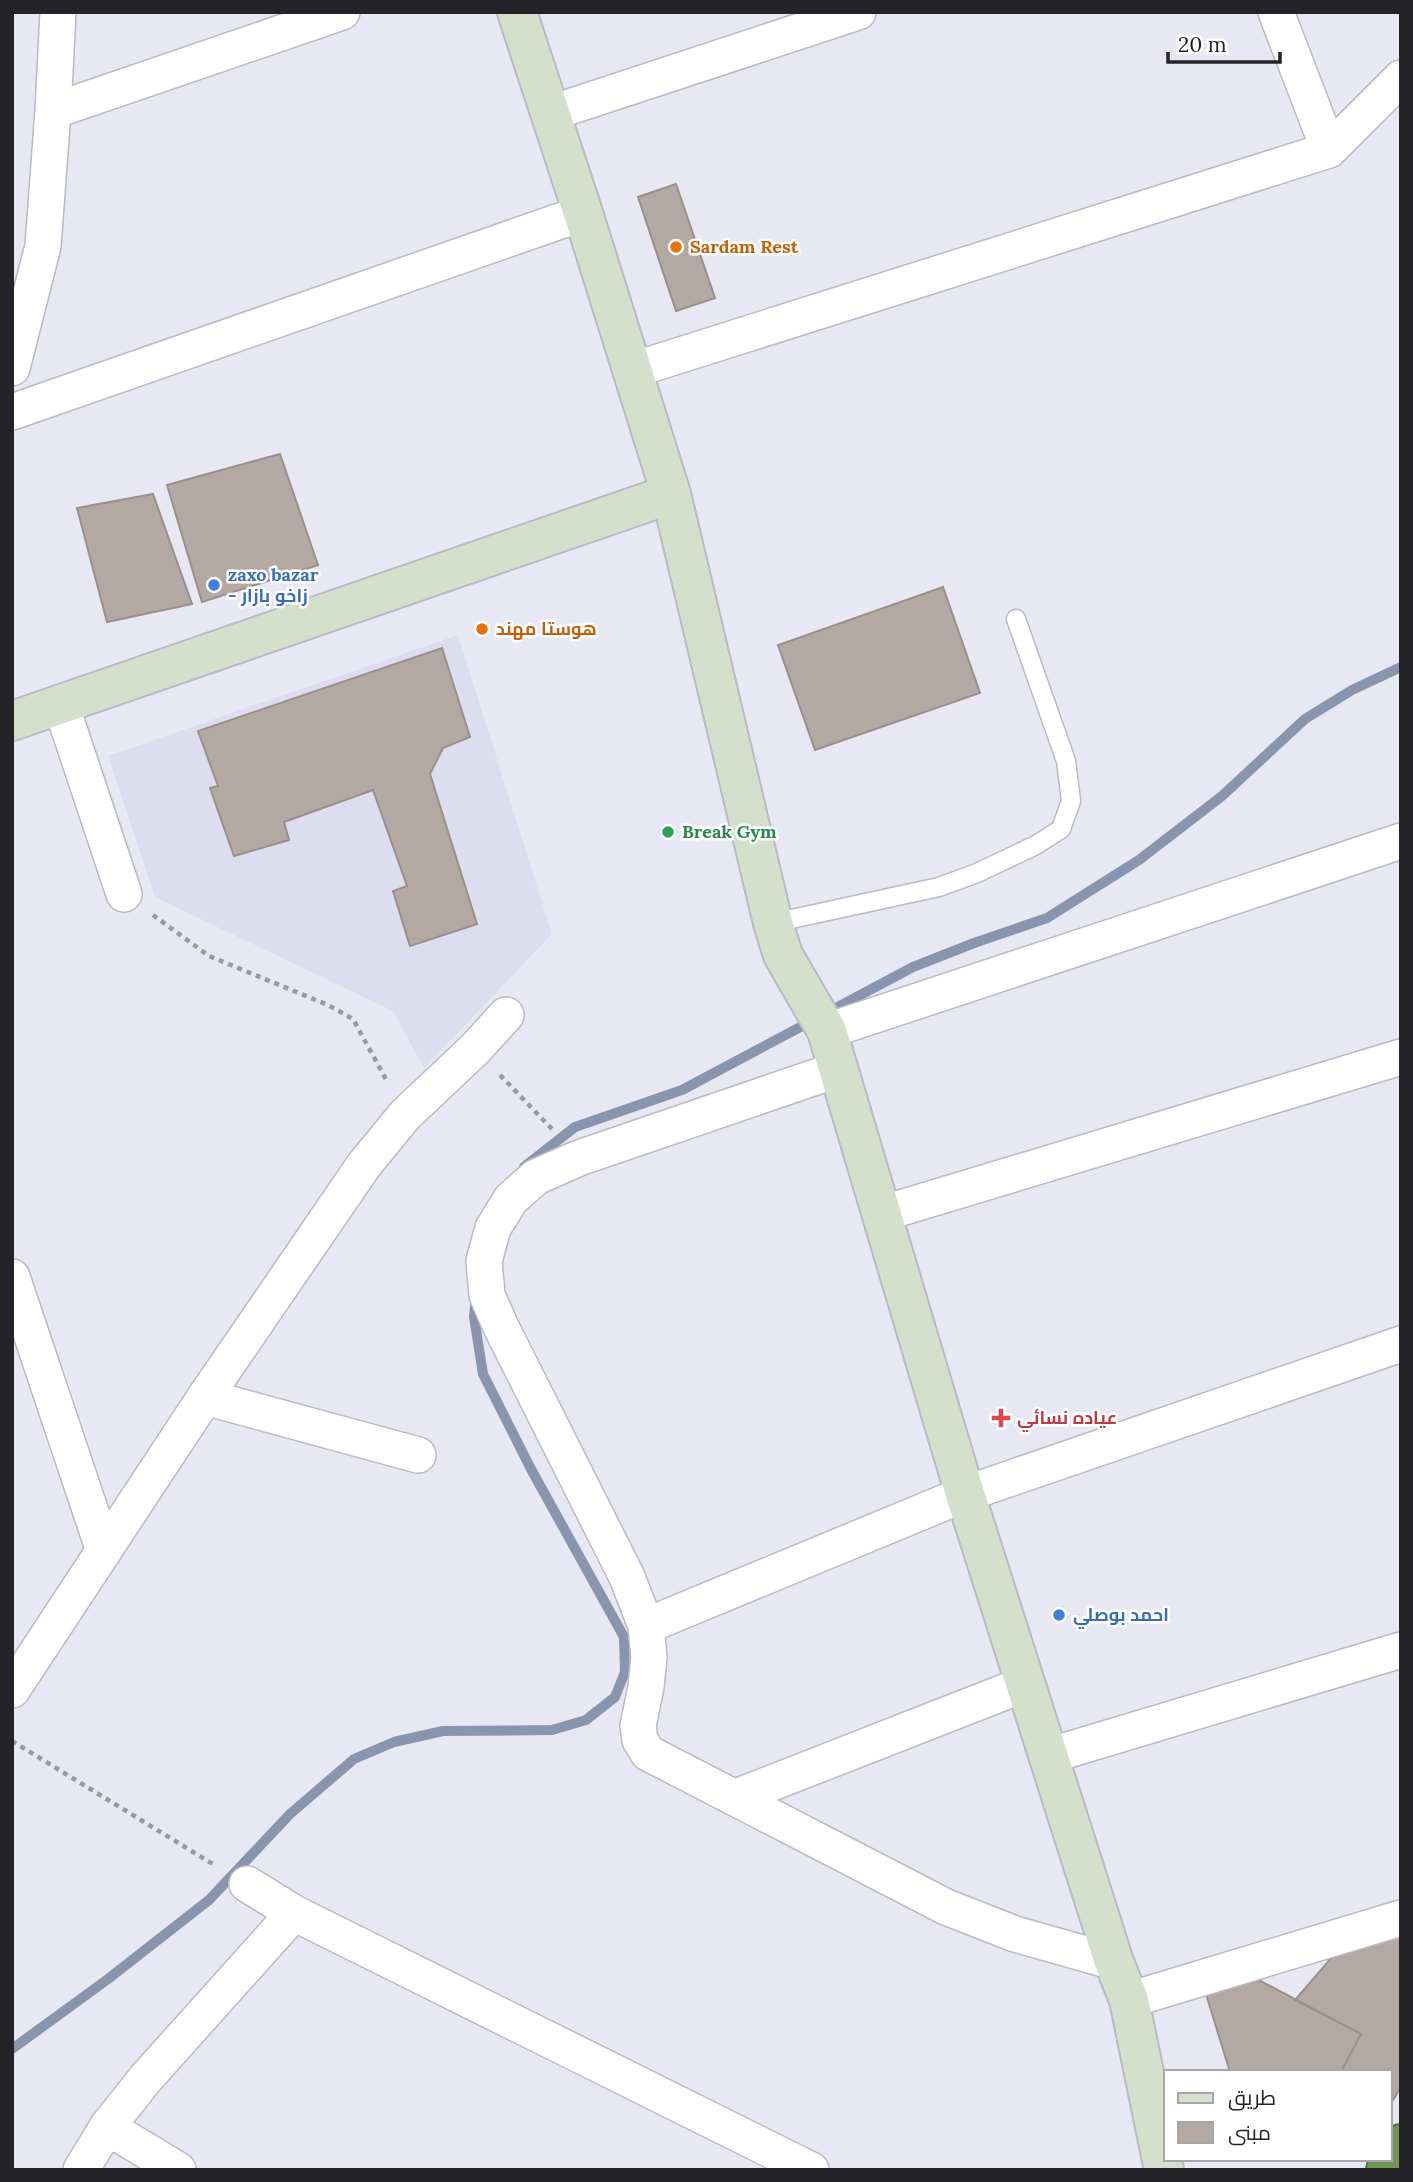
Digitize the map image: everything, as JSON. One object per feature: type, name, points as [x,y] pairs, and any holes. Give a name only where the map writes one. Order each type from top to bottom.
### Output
[{"type":"highway","points":[[1392,2160],[1401,2144]]},
{"type":"main road","points":[[517,12],[671,494],[778,939],[827,1031],[839,1069],[965,1494],[1114,1962],[1129,2000],[1164,2169]]},
{"type":"main road","points":[[12,721],[671,494]]},
{"type":"street","points":[[12,368],[43,246],[58,12]]},
{"type":"street","points":[[53,111],[342,12]]},
{"type":"street","points":[[551,113],[858,12]]},
{"type":"street","points":[[1276,12],[1329,150]]},
{"type":"street","points":[[633,370],[1329,150],[1401,78]]},
{"type":"street","points":[[12,412],[583,213]]},
{"type":"street","points":[[61,705],[124,894]]},
{"type":"street","points":[[827,1031],[1401,841]]},
{"type":"street","points":[[12,1690],[205,1396],[364,1166],[405,1115],[506,1016]]},
{"type":"street","points":[[881,1214],[1401,1057]]},
{"type":"street","points":[[839,1069],[579,1158],[536,1177],[511,1199],[493,1228],[484,1261],[487,1295],[627,1577],[646,1626],[649,1657],[638,1726],[640,1740],[648,1752],[947,1907],[1015,1934],[1114,1962]]},
{"type":"street","points":[[12,1277],[104,1551]]},
{"type":"street","points":[[646,1626],[965,1494],[1401,1344]]},
{"type":"street","points":[[205,1396],[418,1455]]},
{"type":"street","points":[[1048,1756],[1401,1650]]},
{"type":"street","points":[[736,1797],[1025,1684]]},
{"type":"street","points":[[247,1884],[294,1913],[811,2170]]},
{"type":"street","points":[[82,2170],[107,2127],[146,2078],[294,1913]]},
{"type":"street","points":[[1129,2000],[1401,1918]]},
{"type":"street","points":[[107,2127],[178,2170]]},
{"type":"lane","points":[[778,939],[977,873],[1036,845],[1061,829],[1071,801],[1066,761],[1016,619]]},
{"type":"path","points":[[124,894],[209,956],[328,1005],[353,1019],[405,1115]]},
{"type":"path","points":[[475,1049],[579,1158]]},
{"type":"path","points":[[12,1741],[247,1884]]},
{"type":"shaded area","points":[[458,635],[552,934],[424,1068],[393,1011],[155,897],[108,756]]},
{"type":"building","name":"Sardam Rest","points":[[676,184],[715,298],[676,311],[638,197]]},
{"type":"building","points":[[280,454],[318,565],[202,602],[167,485]]},
{"type":"building","points":[[153,494],[192,604],[107,622],[77,508]]},
{"type":"building","points":[[943,587],[980,693],[815,750],[778,645]]},
{"type":"building","points":[[442,648],[470,737],[443,748],[430,774],[477,924],[410,946],[393,891],[407,886],[373,790],[284,822],[289,840],[234,856],[210,788],[218,786],[198,731]]},
{"type":"building","points":[[1401,1936],[1401,2087],[1392,2102],[1392,2070],[1342,2070],[1361,2034],[1295,2000],[1332,1957]]},
{"type":"building","points":[[1253,1977],[1361,2034],[1342,2070],[1229,2070],[1205,1991]]},
{"type":"waterway","points":[[524,1167],[575,1127],[682,1090],[913,967],[1047,918],[1139,860],[1222,796],[1305,719],[1352,690],[1401,667]]},
{"type":"waterway","points":[[12,2049],[209,1900],[290,1814],[354,1759],[394,1742],[443,1731],[552,1730],[586,1720],[615,1697],[625,1672],[624,1637],[532,1471],[483,1374],[474,1317],[476,1297]]},
{"type":"place","name":"Sardam Rest","points":[[676,247]]},
{"type":"place","name":"zaxo bazar - زاخو بازار","points":[[214,585]]},
{"type":"place","name":"هوستا مهند","points":[[482,629]]},
{"type":"place","name":"Break Gym","points":[[668,832]]},
{"type":"place","name":"عياده نسائي","points":[[1001,1418]]},
{"type":"place","name":"احمد بوصلي","points":[[1059,1615]]}]
